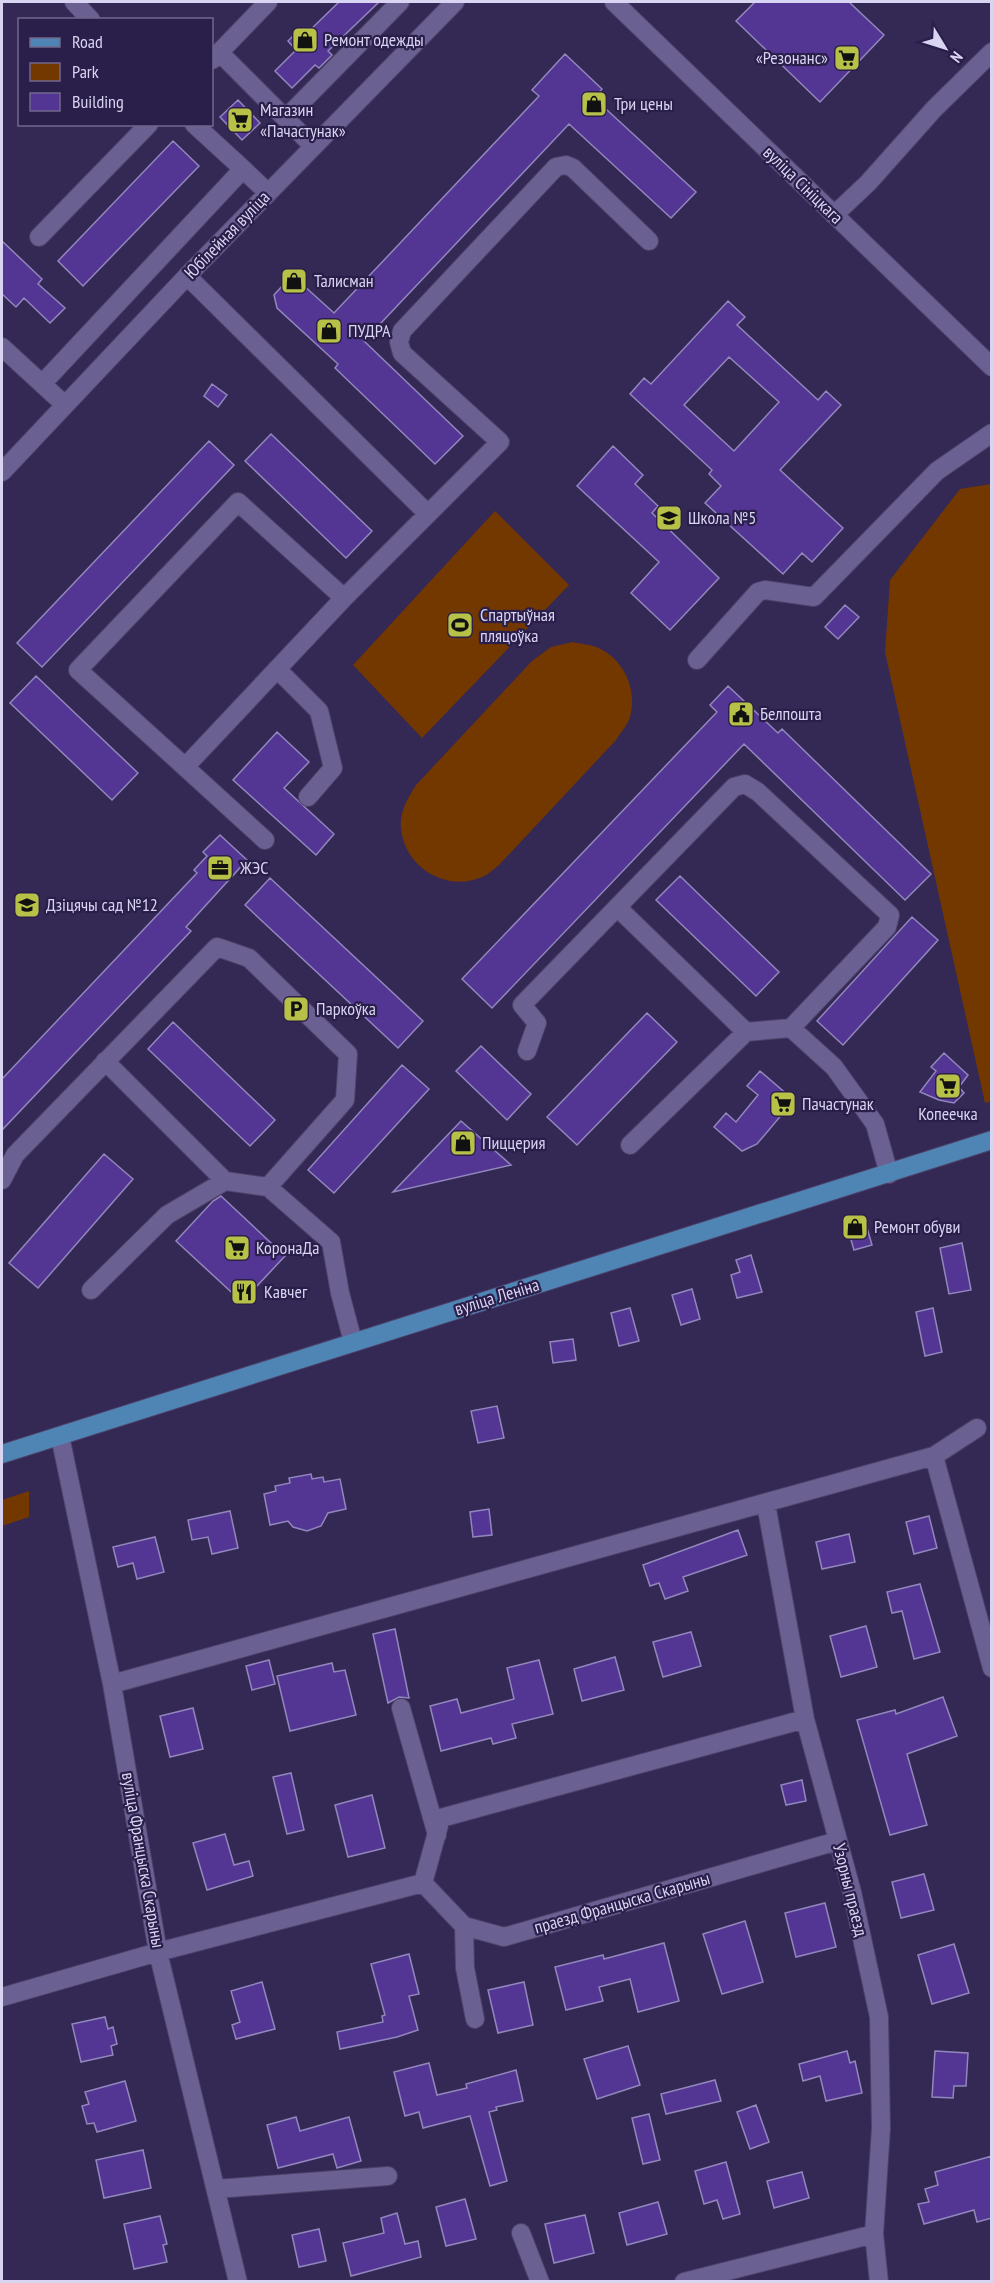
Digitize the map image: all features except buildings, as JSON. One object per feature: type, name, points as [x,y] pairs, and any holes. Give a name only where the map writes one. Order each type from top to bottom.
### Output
[{"type":"main road","name":"вуліца Леніна","points":[[2,1454],[992,1140]]},
{"type":"street","points":[[74,2],[89,18]]},
{"type":"street","points":[[268,2],[215,56],[286,118],[313,146]]},
{"type":"street","points":[[286,118],[400,2]]},
{"type":"street","name":"Юбілейная вуліца","points":[[2,472],[187,276],[455,2]]},
{"type":"street","name":"вуліца Сініцкага","points":[[614,2],[992,367]]},
{"type":"street","points":[[834,215],[868,183],[934,109],[992,52]]},
{"type":"street","points":[[39,237],[147,126]]},
{"type":"street","points":[[196,126],[268,193]]},
{"type":"street","points":[[185,767],[344,598],[500,442],[402,353],[399,342],[402,331],[556,167],[566,165],[573,168],[649,241]]},
{"type":"street","points":[[42,384],[243,169]]},
{"type":"street","points":[[187,276],[428,514]]},
{"type":"street","points":[[2,347],[65,405]]},
{"type":"street","points":[[697,660],[758,592],[765,590],[814,597],[938,471],[992,433]]},
{"type":"street","points":[[265,840],[78,670],[238,502],[344,598]]},
{"type":"street","points":[[277,669],[319,711],[333,768],[308,797]]},
{"type":"street","points":[[527,1052],[537,1023],[522,1005],[734,787],[745,784],[758,792],[890,915],[887,927],[791,1028],[746,1032],[630,1145]]},
{"type":"street","points":[[617,907],[746,1032]]},
{"type":"street","points":[[2,1180],[15,1155],[217,946],[249,958],[348,1054],[345,1100],[268,1187]]},
{"type":"street","points":[[791,1028],[834,1067],[875,1124],[890,1174]]},
{"type":"street","points":[[105,1061],[225,1181],[268,1187],[331,1242],[340,1293],[353,1342]]},
{"type":"street","points":[[91,1290],[167,1215],[225,1181]]},
{"type":"street","points":[[112,1684],[934,1456],[977,1428]]},
{"type":"street","name":"вуліца Францыска Скарыны","points":[[60,1436],[112,1684],[158,1952],[238,2282]]},
{"type":"street","points":[[934,1456],[992,1668]]},
{"type":"street","name":"Узорны праезд","points":[[766,1504],[805,1719],[852,1892],[879,2017],[881,2128],[874,2234],[879,2282]]},
{"type":"street","points":[[401,1708],[436,1835]]},
{"type":"street","points":[[423,1882],[441,1818],[805,1719]]},
{"type":"street","name":"праезд Францыска Скарыны","points":[[464,1926],[504,1937],[837,1841]]},
{"type":"street","points":[[2,1997],[158,1952],[423,1882]]},
{"type":"street","points":[[423,1882],[464,1926],[465,1968],[475,2019]]},
{"type":"street","points":[[216,2189],[388,2176]]},
{"type":"street","points":[[521,2233],[540,2282]]},
{"type":"street","points":[[684,2282],[874,2234]]},
{"type":"green space","points":[[991,484],[992,1101],[985,1103],[885,652],[890,580],[960,489]]},
{"type":"green space","name":"Спартыўная пляцоўка","points":[[495,511],[569,585],[422,738],[353,665]]},
{"type":"green space","points":[[573,642],[593,646],[606,652],[621,667],[627,677],[632,698],[632,709],[626,725],[616,740],[489,873],[468,881],[454,881],[441,879],[429,873],[410,854],[401,828],[403,811],[416,785],[532,661],[551,647]]},
{"type":"green space","points":[[29,1491],[29,1517],[2,1526],[2,1500]]},
{"type":"place","name":"Ремонт одежды","points":[[305,40]]},
{"type":"place","name":"«Резонанс»","points":[[847,58]]},
{"type":"place","name":"Три цены","points":[[594,104]]},
{"type":"place","name":"Магазин «Пачастунак»","points":[[240,120]]},
{"type":"place","name":"Талисман","points":[[294,281]]},
{"type":"place","name":"ПУДРА","points":[[329,331]]},
{"type":"place","name":"Школа №5","points":[[669,518]]},
{"type":"place","name":"Спартыўная пляцоўка","points":[[460,625]]},
{"type":"place","name":"Белпошта","points":[[741,714]]},
{"type":"place","name":"ЖЭС","points":[[220,868]]},
{"type":"place","name":"Дзіцячы сад №12","points":[[27,905]]},
{"type":"place","name":"Паркоўка","points":[[296,1009]]},
{"type":"place","name":"Копеечка","points":[[948,1086]]},
{"type":"place","name":"Пачастунак","points":[[783,1104]]},
{"type":"place","name":"Пиццерия","points":[[463,1143]]},
{"type":"place","name":"Ремонт обуви","points":[[855,1227]]},
{"type":"place","name":"КоронаДа","points":[[237,1248]]},
{"type":"place","name":"Кавчег","points":[[244,1292]]}]
